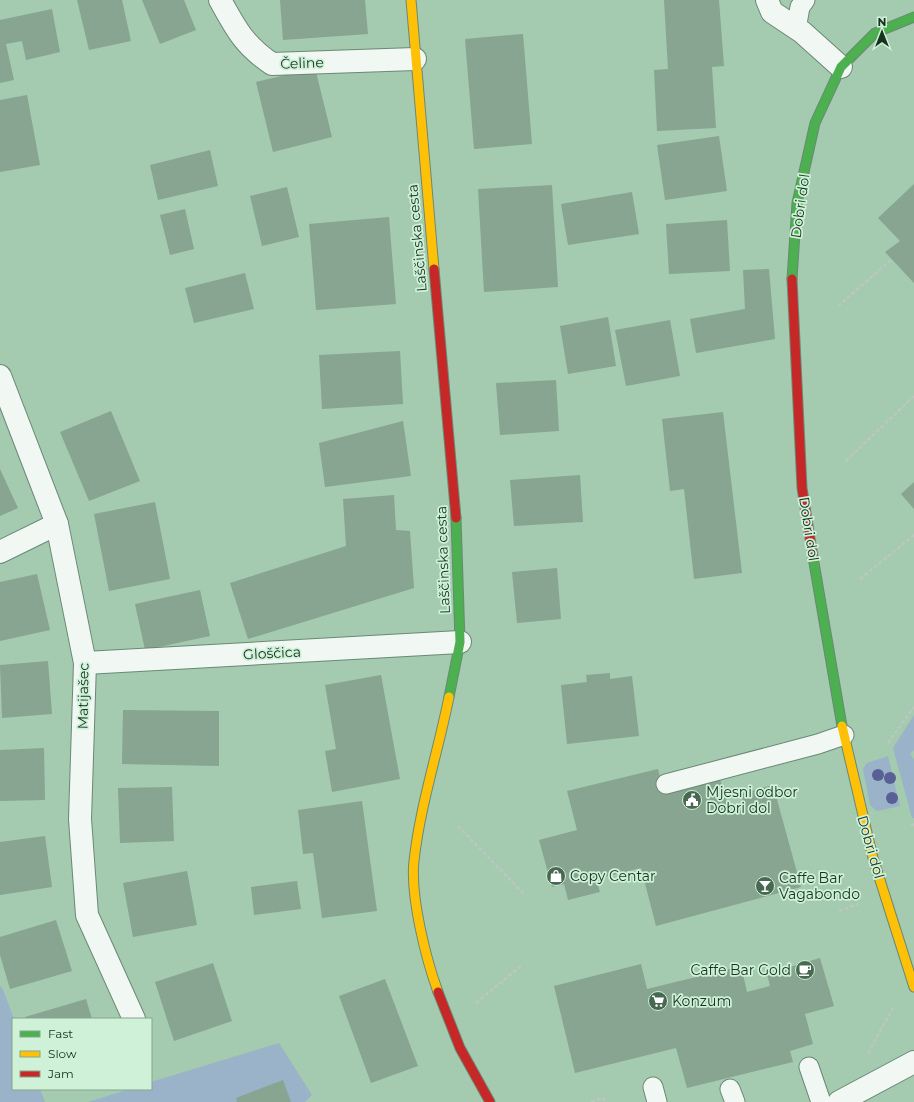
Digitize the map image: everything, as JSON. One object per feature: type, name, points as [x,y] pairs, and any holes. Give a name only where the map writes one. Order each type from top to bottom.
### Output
[{"type":"main road","name":"Laščinska cesta","points":[[411,0],[415,59],[455,493],[460,642],[444,722],[425,802],[416,855],[417,913],[436,986],[447,1015],[460,1048],[490,1102]]},
{"type":"main road","name":"Dobri dol","points":[[914,17],[908,18],[875,33],[841,67],[814,130],[797,202],[792,281],[802,488],[844,735],[873,858],[914,988]]},
{"type":"street","name":"Čeline","points":[[220,0],[242,37],[255,53],[272,64],[415,59]]},
{"type":"street","points":[[772,4],[796,29],[802,32],[841,67]]},
{"type":"street","name":"Matijašec","points":[[0,376],[57,524],[85,663],[80,819],[87,915],[134,1018]]},
{"type":"street","points":[[0,552],[57,524]]},
{"type":"street","name":"Gloščica","points":[[85,663],[460,642]]},
{"type":"street","points":[[839,1102],[914,1062]]},
{"type":"lane","points":[[796,29],[800,7],[805,0]]},
{"type":"lane","points":[[666,784],[818,744],[844,735]]},
{"type":"lane","points":[[809,1067],[820,1102]]},
{"type":"path","points":[[838,306],[892,259]]},
{"type":"path","points":[[846,461],[914,396]]},
{"type":"path","points":[[860,579],[914,535]]},
{"type":"path","points":[[888,743],[914,707]]},
{"type":"path","points":[[458,826],[524,895]]},
{"type":"path","points":[[839,911],[863,903]]},
{"type":"path","points":[[476,1003],[521,966]]},
{"type":"path","points":[[866,1057],[896,1002]]},
{"type":"path","points":[[591,1102],[602,1098]]},
{"type":"path","points":[[602,1098],[608,1102]]},
{"type":"shaded area","points":[[914,715],[914,750],[910,754],[914,760],[914,818],[912,818],[893,748]]},
{"type":"shaded area","points":[[888,756],[900,806],[877,811],[870,805],[863,769],[867,763]]},
{"type":"shaded area","points":[[0,986],[2,987],[14,1018],[12,1018],[12,1090],[40,1090],[45,1102],[0,1102]]},
{"type":"shaded area","points":[[279,1043],[312,1095],[305,1102],[88,1102],[127,1090],[152,1090],[152,1082]]},
{"type":"building","points":[[77,0],[122,0],[131,41],[89,50]]},
{"type":"building","points":[[142,0],[184,0],[196,30],[160,44]]},
{"type":"building","points":[[280,0],[365,0],[368,34],[283,40]]},
{"type":"building","points":[[664,0],[719,0],[724,66],[712,67],[716,128],[657,131],[654,70],[668,69]]},
{"type":"building","points":[[52,9],[60,52],[26,60],[22,41],[6,44],[14,80],[0,83],[0,20]]},
{"type":"building","points":[[523,34],[532,144],[474,149],[465,39]]},
{"type":"building","points":[[315,68],[332,137],[273,152],[256,82]]},
{"type":"building","points":[[27,95],[40,165],[0,172],[0,100]]},
{"type":"building","points":[[719,136],[727,191],[665,200],[657,145]]},
{"type":"building","points":[[210,150],[218,186],[158,200],[150,165]]},
{"type":"building","points":[[914,184],[914,283],[885,252],[900,241],[878,218]]},
{"type":"building","points":[[552,185],[558,287],[484,292],[478,189]]},
{"type":"building","points":[[287,187],[299,237],[262,246],[250,196]]},
{"type":"building","points":[[632,192],[639,234],[568,245],[561,204]]},
{"type":"building","points":[[185,209],[194,249],[170,255],[160,215]]},
{"type":"building","points":[[389,217],[396,304],[316,310],[309,224]]},
{"type":"building","points":[[727,220],[730,271],[669,274],[666,224]]},
{"type":"building","points":[[769,269],[775,339],[696,353],[690,319],[745,309],[743,270]]},
{"type":"building","points":[[245,273],[254,309],[194,323],[185,288]]},
{"type":"building","points":[[608,317],[616,366],[568,374],[560,326]]},
{"type":"building","points":[[670,320],[680,376],[626,386],[615,330]]},
{"type":"building","points":[[400,351],[403,404],[322,409],[319,355]]},
{"type":"building","points":[[556,380],[559,431],[500,435],[496,383]]},
{"type":"building","points":[[111,411],[140,481],[89,501],[60,432]]},
{"type":"building","points":[[723,412],[742,573],[694,579],[684,489],[670,491],[662,419]]},
{"type":"building","points":[[403,421],[411,476],[325,487],[319,443]]},
{"type":"building","points":[[0,469],[18,508],[0,516]]},
{"type":"building","points":[[580,475],[583,522],[514,526],[510,480]]},
{"type":"building","points":[[914,482],[914,509],[901,494]]},
{"type":"building","points":[[394,495],[396,530],[410,531],[414,588],[248,639],[230,583],[346,546],[343,499]]},
{"type":"building","points":[[155,502],[170,579],[109,591],[94,514]]},
{"type":"building","points":[[557,568],[561,619],[517,623],[512,572]]},
{"type":"building","points":[[37,574],[50,630],[0,641],[0,582]]},
{"type":"building","points":[[200,590],[210,636],[145,650],[135,604]]},
{"type":"building","points":[[48,661],[52,714],[2,718],[0,665]]},
{"type":"building","points":[[610,673],[610,679],[632,676],[639,736],[567,744],[561,685],[587,682],[586,675]]},
{"type":"building","points":[[381,675],[400,779],[332,792],[325,751],[336,749],[325,685]]},
{"type":"building","points":[[123,710],[219,711],[219,766],[122,764]]},
{"type":"building","points":[[44,748],[45,800],[0,801],[0,750]]},
{"type":"building","points":[[658,769],[664,793],[720,779],[730,813],[745,809],[741,794],[773,785],[801,887],[656,926],[641,868],[596,879],[600,892],[568,900],[564,884],[552,887],[539,840],[577,830],[567,791]]},
{"type":"building","points":[[172,787],[174,841],[120,843],[118,788]]},
{"type":"building","points":[[362,801],[377,911],[322,918],[313,853],[303,854],[298,810]]},
{"type":"building","points":[[45,836],[52,887],[0,895],[0,842]]},
{"type":"building","points":[[187,871],[197,925],[133,937],[123,883]]},
{"type":"building","points":[[297,881],[301,909],[254,915],[251,887]]},
{"type":"building","points":[[56,920],[72,971],[10,989],[0,955],[0,937]]},
{"type":"building","points":[[820,958],[834,1006],[805,1014],[813,1044],[790,1051],[793,1062],[687,1088],[676,1048],[575,1073],[554,986],[641,964],[647,989],[741,966],[747,992],[770,986],[767,974]]},
{"type":"building","points":[[213,963],[232,1021],[174,1041],[155,982]]},
{"type":"building","points":[[385,979],[418,1066],[371,1083],[339,996]]},
{"type":"building","points":[[86,999],[92,1018],[26,1018]]},
{"type":"building","points":[[283,1080],[291,1102],[237,1102],[236,1098]]},
{"type":"traffic: fast","points":[[792,279],[797,203],[815,123],[841,67],[875,33],[914,17]]},
{"type":"traffic: fast","points":[[449,697],[460,642],[456,518]]},
{"type":"traffic: fast","points":[[813,557],[842,726]]},
{"type":"traffic: slow","points":[[411,0],[434,269]]},
{"type":"traffic: slow","points":[[438,992],[420,927],[414,892],[413,875],[420,820],[449,697]]},
{"type":"traffic: slow","points":[[842,726],[873,858],[914,987]]},
{"type":"traffic: jam","points":[[434,269],[456,518]]},
{"type":"traffic: jam","points":[[792,279],[802,488],[813,557]]},
{"type":"traffic: jam","points":[[438,992],[460,1048],[490,1102]]},
{"type":"place","name":"Mjesni odbor Dobri dol","points":[[692,800]]},
{"type":"place","name":"Copy Centar","points":[[556,876]]},
{"type":"place","name":"Caffe Bar Vagabondo","points":[[765,886]]},
{"type":"place","name":"Caffe Bar Gold","points":[[805,970]]},
{"type":"place","name":"Konzum","points":[[658,1001]]}]
